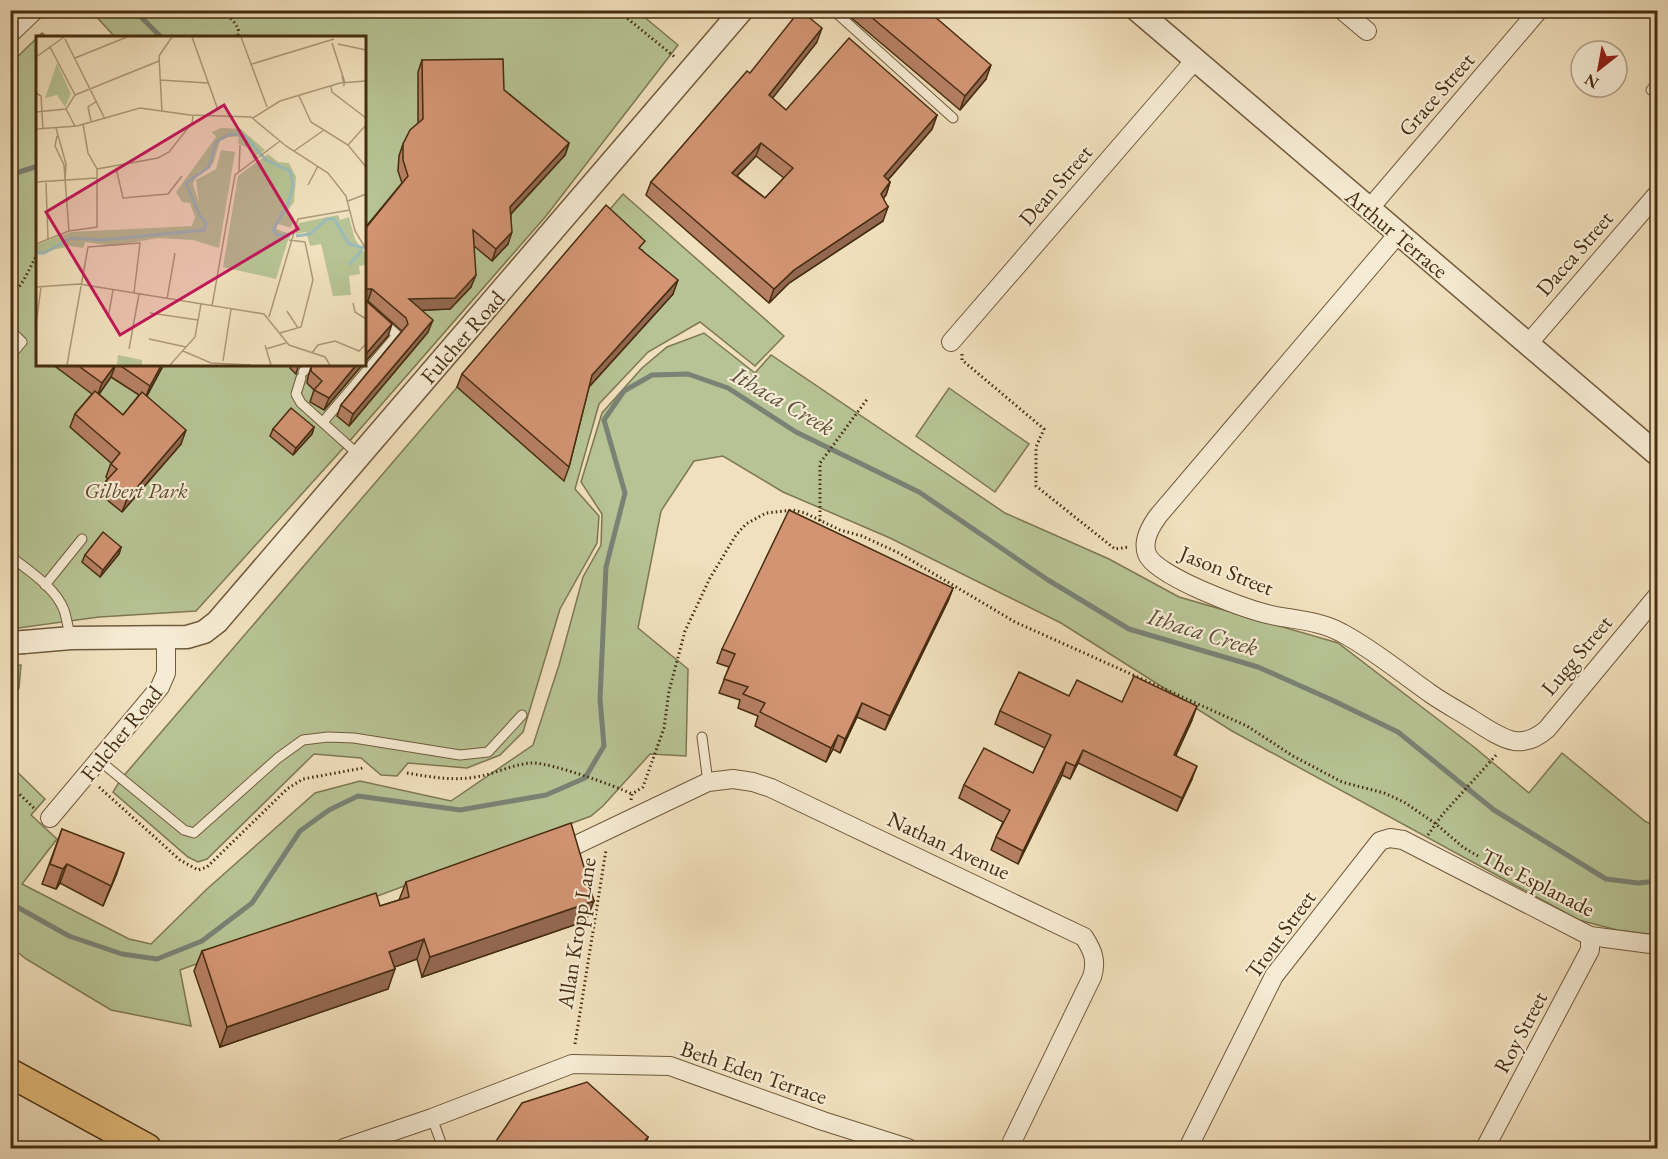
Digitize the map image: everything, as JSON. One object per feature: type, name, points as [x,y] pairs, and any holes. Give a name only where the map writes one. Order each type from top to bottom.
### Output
[{"type":"main road","points":[[10,1073],[147,1149]]},
{"type":"street","points":[[10,34],[35,10]]},
{"type":"street","name":"Fulcher Road","points":[[17,643],[70,638],[166,638],[196,635],[217,622],[742,10]]},
{"type":"street","name":"Arthur Terrace","points":[[1137,10],[1658,456]]},
{"type":"street","points":[[1342,10],[1367,31]]},
{"type":"street","name":"Grace Street","points":[[1369,209],[1539,10]]},
{"type":"street","name":"Dean Street","points":[[951,342],[1195,60]]},
{"type":"street","name":"Dacca Street","points":[[1528,344],[1658,193]]},
{"type":"street","points":[[1146,545],[1150,529],[1158,516],[1398,234]]},
{"type":"street","name":"Jason Street","points":[[1146,545],[1146,552],[1152,562],[1175,576],[1241,606],[1267,614],[1315,623],[1339,631],[1376,652],[1432,695],[1477,723],[1509,740],[1528,741]]},
{"type":"street","name":"Lugg Street","points":[[1528,741],[1547,729],[1658,595]]},
{"type":"street","name":"Fulcher Road","points":[[50,818],[155,694],[164,680],[167,663],[166,638]]},
{"type":"street","name":"Nathan Avenue","points":[[576,845],[708,782],[733,779],[753,782],[771,788],[1084,937],[1092,950],[1096,965],[1092,977],[1010,1149]]},
{"type":"street","name":"Trout Street","points":[[1188,1149],[1274,976],[1380,841],[1390,838],[1403,840]]},
{"type":"street","name":"The Esplanade","points":[[1403,840],[1590,936],[1658,945]]},
{"type":"street","name":"Roy Street","points":[[1485,1149],[1590,950],[1590,936]]},
{"type":"street","name":"Beth Eden Terrace","points":[[344,1149],[572,1064],[670,1066],[908,1149]]},
{"type":"lane","points":[[833,10],[953,118]]},
{"type":"lane","points":[[323,422],[397,335],[366,308]]},
{"type":"lane","points":[[10,339],[16,336],[22,342],[10,356]]},
{"type":"lane","points":[[309,366],[302,375],[296,391],[298,399],[360,456]]},
{"type":"lane","points":[[45,585],[82,539]]},
{"type":"lane","points":[[10,556],[45,585],[59,600],[70,638]]},
{"type":"lane","points":[[100,761],[184,830],[194,833],[278,758],[303,741],[328,737],[354,738],[460,755],[488,752],[522,715]]},
{"type":"lane","points":[[702,737],[708,782]]},
{"type":"lane","points":[[432,1118],[443,1149]]},
{"type":"path","points":[[220,10],[238,26],[238,36]]},
{"type":"path","points":[[616,10],[691,70]]},
{"type":"path","points":[[10,296],[25,278],[36,257]]},
{"type":"path","points":[[951,342],[962,353],[962,360],[1044,429],[1036,447],[1036,486],[1116,549],[1146,545]]},
{"type":"path","points":[[820,521],[820,463],[868,398]]},
{"type":"path","points":[[407,773],[445,780],[478,777],[532,763],[557,768],[632,794],[643,787],[664,728],[669,691],[685,631],[710,578],[736,534],[766,513],[793,510],[862,536],[899,553],[1015,622],[1247,726],[1342,782],[1384,793],[1404,802],[1478,857]]},
{"type":"path","points":[[1432,830],[1442,815],[1499,752]]},
{"type":"path","points":[[10,785],[37,811],[50,818]]},
{"type":"path","name":"Allan Kropp Lane","points":[[575,1044],[610,827]]},
{"type":"green space","name":"Gilbert Park","points":[[91,11],[637,11],[678,45],[546,216],[347,444],[196,611],[99,617],[11,629],[11,63],[36,39],[36,366],[366,366],[366,36],[114,36]]},
{"type":"green space","points":[[623,194],[784,336],[755,366],[700,322],[648,352],[599,404],[575,489],[599,516],[597,543],[560,609],[523,732],[500,755],[467,768],[408,763],[397,776],[381,775],[361,758],[314,754],[207,859],[198,862],[188,857],[113,792],[121,779]]},
{"type":"green space","points":[[704,333],[755,373],[771,355],[1005,513],[1109,559],[1179,597],[1338,643],[1474,747],[1529,793],[1562,753],[1646,822],[1657,825],[1657,935],[1617,930],[1579,920],[1232,731],[1061,623],[890,538],[783,492],[723,456],[694,461],[661,511],[638,628],[688,669],[686,756],[650,754],[591,816],[180,970],[191,1026],[111,1010],[26,959],[11,947],[10,765],[45,799],[31,815],[57,839],[22,884],[129,939],[151,944],[207,889],[315,793],[360,781],[451,801],[533,745],[559,665],[583,577],[601,545],[602,514],[581,482],[602,413],[642,368],[667,347]]},
{"type":"green space","points":[[949,388],[1029,444],[995,492],[916,436]]},
{"type":"green space","points":[[21,665],[19,688],[11,702],[11,666]]},
{"type":"building","points":[[800,10],[822,28],[769,95],[786,110],[849,38],[937,115],[884,176],[890,182],[881,194],[888,207],[794,270],[774,289],[651,182],[747,71],[750,73]],"holes":[[[761,143],[793,168],[765,198],[732,173]]]},
{"type":"building","points":[[863,10],[927,10],[991,65],[965,96]]},
{"type":"building","points":[[503,59],[504,90],[569,143],[510,207],[512,232],[496,249],[473,230],[476,275],[455,298],[409,299],[433,320],[353,414],[341,405],[408,324],[406,318],[372,289],[366,289],[366,228],[408,176],[403,160],[403,144],[410,130],[423,119],[422,60]]},
{"type":"building","points":[[606,205],[645,241],[639,248],[678,280],[592,375],[569,467],[462,374]]},
{"type":"building","points":[[366,301],[392,324],[366,354]]},
{"type":"building","points":[[79,366],[115,366],[102,383]]},
{"type":"building","points":[[121,366],[161,366],[150,386]]},
{"type":"building","points":[[312,366],[355,366],[329,398],[314,390],[322,381],[311,371]]},
{"type":"building","points":[[95,391],[123,415],[142,392],[186,430],[127,499],[106,481],[117,469],[111,464],[120,453],[75,414]]},
{"type":"building","points":[[291,408],[314,427],[296,448],[273,429]]},
{"type":"building","points":[[789,510],[953,588],[890,716],[862,703],[845,739],[838,735],[831,748],[760,712],[765,703],[743,694],[748,687],[724,679],[735,654],[722,649]]},
{"type":"building","points":[[103,532],[121,547],[103,570],[85,555]]},
{"type":"building","points":[[1019,672],[1069,696],[1077,680],[1122,702],[1134,676],[1197,706],[1174,755],[1197,766],[1182,798],[1083,750],[1075,766],[1066,762],[1023,851],[996,837],[1010,810],[964,785],[984,748],[1033,773],[1051,735],[1000,711]]},
{"type":"building","points":[[571,823],[594,901],[430,957],[424,939],[389,952],[395,969],[227,1027],[202,951],[376,893],[380,906],[409,897],[406,882]]},
{"type":"building","points":[[62,829],[124,853],[111,886],[67,864],[63,869],[50,864]]},
{"type":"building","points":[[587,1082],[648,1137],[637,1149],[500,1149],[494,1144],[522,1103]]},
{"type":"waterway","name":"Ithaca Creek","points":[[134,10],[160,36]]},
{"type":"waterway","name":"Ithaca Creek","points":[[10,175],[36,167]]},
{"type":"waterway","name":"Ithaca Creek","points":[[10,903],[69,936],[122,954],[157,959],[202,941],[252,903],[300,831],[329,810],[358,796],[460,810],[546,795],[585,778],[604,746],[600,699],[606,567],[625,493],[604,420],[624,391],[652,375],[688,374],[728,388],[796,432],[919,492],[1048,580],[1129,629],[1258,667],[1398,732],[1494,810],[1606,879],[1638,883],[1658,881]]}]
